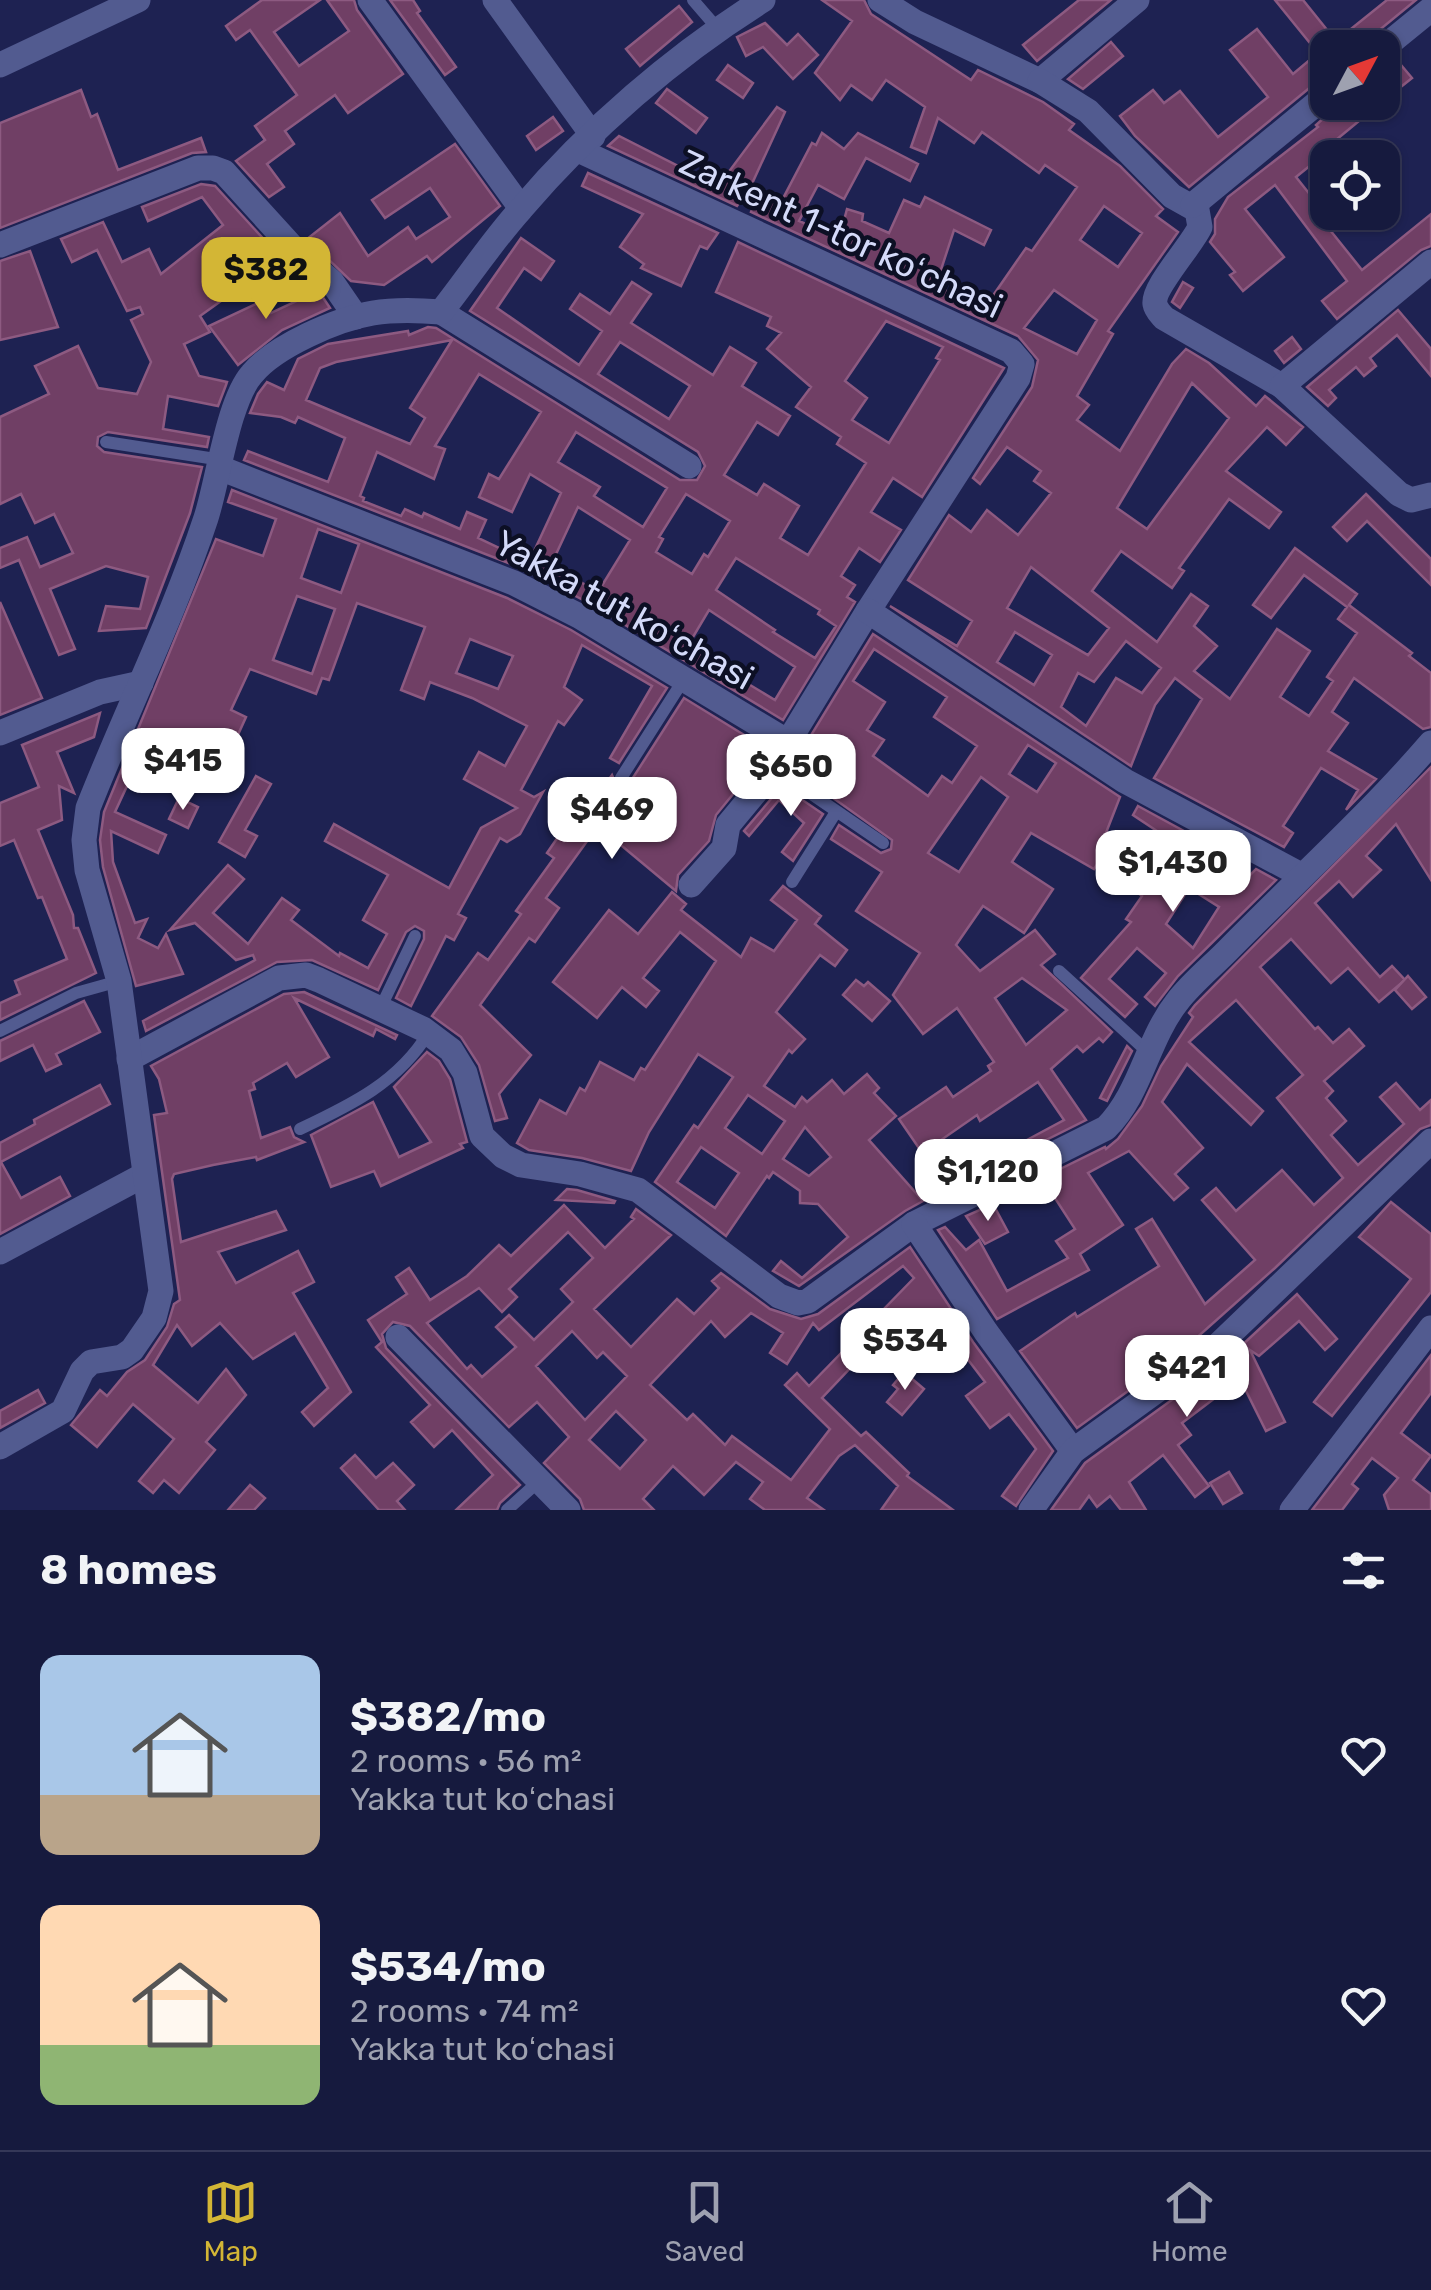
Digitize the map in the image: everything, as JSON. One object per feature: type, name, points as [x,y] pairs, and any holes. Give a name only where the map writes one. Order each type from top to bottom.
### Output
[{"type":"street","points":[[0,65],[138,0]]},
{"type":"street","points":[[370,0],[521,208]]},
{"type":"street","points":[[495,0],[586,143]]},
{"type":"street","points":[[441,312],[521,208],[634,94],[762,0]]},
{"type":"street","points":[[880,0],[915,22],[1040,81],[1088,111],[1172,196],[1193,205],[1200,215],[1200,227],[1154,298],[1164,318],[1282,386],[1398,494],[1411,500],[1431,495]]},
{"type":"street","points":[[1040,81],[1138,0]]},
{"type":"street","points":[[1400,34],[1431,9]]},
{"type":"street","points":[[1193,205],[1310,109]]},
{"type":"street","name":"Zarkent 1-tor koʻchasi","points":[[586,143],[1019,358],[1022,371],[1018,378],[868,611]]},
{"type":"street","points":[[0,245],[198,168],[213,168],[224,172],[292,248],[332,282],[356,317]]},
{"type":"street","points":[[1282,386],[1431,262]]},
{"type":"street","points":[[0,1447],[63,1411],[82,1371],[91,1362],[114,1360],[132,1350],[154,1318],[161,1291],[120,981],[92,894],[84,840],[88,808],[173,610],[207,515],[249,376],[270,356],[356,317],[402,310],[441,312],[689,466]]},
{"type":"street","name":"Yakka tut koʻchasi","points":[[221,464],[514,582],[579,616],[788,742]]},
{"type":"street","points":[[691,886],[724,848],[731,821],[774,769],[868,611],[1125,781],[1301,875]]},
{"type":"street","points":[[0,733],[100,692],[141,683]]},
{"type":"street","points":[[129,1059],[291,975],[319,980],[429,1032],[451,1050],[465,1073],[482,1136],[503,1156],[521,1165],[580,1174],[638,1190],[788,1302],[798,1303],[816,1296],[914,1224],[1106,1128],[1120,1114],[1177,1001],[1301,875],[1338,844],[1431,744]]},
{"type":"street","points":[[1031,1510],[1073,1450],[1190,1370],[1431,1141]]},
{"type":"street","points":[[0,1252],[144,1176]]},
{"type":"street","points":[[914,1224],[986,1332],[1073,1450]]},
{"type":"street","points":[[1292,1510],[1431,1328]]},
{"type":"street","points":[[398,1337],[568,1510]]},
{"type":"lane","points":[[693,0],[718,29]]},
{"type":"lane","points":[[106,442],[221,464]]},
{"type":"lane","points":[[622,778],[684,680]]},
{"type":"lane","points":[[774,769],[883,843]]},
{"type":"lane","points":[[792,882],[836,812]]},
{"type":"lane","points":[[380,1009],[416,936]]},
{"type":"lane","points":[[1059,970],[1150,1054]]},
{"type":"lane","points":[[0,1031],[76,993],[120,981]]},
{"type":"lane","points":[[300,1129],[363,1098],[396,1074],[414,1056],[429,1032]]},
{"type":"lane","points":[[507,1510],[538,1482]]},
{"type":"building","points":[[262,0],[320,0],[274,32],[299,66],[349,31],[327,0],[354,0],[357,10],[403,74],[348,113],[335,95],[285,131],[294,144],[267,164],[284,187],[269,197],[236,161],[265,140],[255,126],[297,95],[250,30],[236,40],[226,26]]},
{"type":"building","points":[[390,0],[413,0],[420,11],[417,13],[456,67],[445,75]]},
{"type":"building","points":[[822,0],[864,0],[871,14],[971,80],[978,70],[1043,102],[1074,124],[1069,130],[1120,166],[1163,209],[1156,216],[1178,232],[1108,331],[1113,334],[1077,396],[1089,405],[1077,420],[1120,451],[1172,364],[1186,349],[1209,363],[1256,406],[1265,396],[1303,427],[1286,445],[1267,427],[1226,471],[1281,512],[1269,528],[1229,499],[1179,568],[1184,571],[1172,588],[1121,551],[1092,591],[1157,642],[1191,594],[1208,606],[1194,626],[1217,646],[1194,671],[1230,699],[1277,629],[1310,651],[1280,697],[1309,716],[1333,681],[1327,677],[1357,633],[1338,619],[1347,607],[1304,575],[1271,618],[1253,605],[1295,548],[1357,594],[1349,605],[1412,653],[1409,656],[1431,673],[1431,727],[1423,729],[1354,678],[1332,712],[1348,723],[1328,751],[1376,779],[1346,810],[1358,790],[1321,768],[1283,826],[1293,833],[1284,847],[1154,778],[1202,699],[1175,678],[1155,705],[1131,766],[890,606],[957,646],[972,621],[908,580],[949,515],[971,532],[987,510],[1018,535],[1051,493],[1034,481],[1041,471],[1007,447],[980,484],[973,478],[1032,387],[1038,360],[1018,336],[751,212],[760,193],[780,204],[812,143],[816,145],[822,133],[844,149],[858,133],[918,164],[910,181],[866,158],[844,199],[818,185],[799,221],[839,239],[847,209],[863,214],[862,221],[889,233],[904,200],[920,207],[925,197],[991,230],[984,245],[954,230],[936,285],[983,310],[1026,248],[1032,251],[1077,187],[1045,165],[1039,173],[982,132],[974,143],[938,118],[926,153],[911,147],[925,107],[886,80],[872,100],[851,85],[840,100],[815,73],[852,21]],"holes":[[[1104,206],[1142,233],[1118,267],[1080,240]],[[1054,290],[1097,320],[1077,354],[1024,328]],[[1192,383],[1229,418],[1147,529],[1117,508]],[[1031,567],[1109,628],[1088,655],[1007,608]],[[1015,632],[1052,655],[1034,685],[997,662]],[[1126,641],[1161,668],[1142,693],[1116,678],[1086,726],[1061,707],[1078,673],[1094,682]]]},
{"type":"building","points":[[1079,0],[1111,0],[1037,61],[1023,45]]},
{"type":"building","points":[[1275,0],[1303,0],[1327,30],[1310,30],[1310,43]]},
{"type":"building","points":[[1387,0],[1416,0],[1379,30],[1350,30]]},
{"type":"building","points":[[679,6],[692,22],[640,66],[626,49]]},
{"type":"building","points":[[765,23],[787,45],[798,34],[818,55],[793,79],[763,47],[746,56],[737,37]]},
{"type":"building","points":[[1257,29],[1293,74],[1310,60],[1310,88],[1189,187],[1135,136],[1120,116],[1153,90],[1164,103],[1180,91],[1218,137],[1268,97],[1230,50]]},
{"type":"building","points":[[1111,42],[1123,56],[1083,89],[1068,79]]},
{"type":"building","points":[[1400,64],[1412,78],[1400,88]]},
{"type":"building","points":[[728,65],[753,83],[743,98],[717,80]]},
{"type":"building","points":[[667,89],[707,118],[696,133],[656,103]]},
{"type":"building","points":[[81,90],[91,117],[97,114],[118,170],[201,138],[206,152],[192,153],[0,228],[0,123]]},
{"type":"building","points":[[777,107],[785,112],[750,188],[737,206],[608,146],[619,136],[704,179],[709,169],[725,177]]},
{"type":"building","points":[[553,117],[563,131],[536,150],[527,136]]},
{"type":"building","points":[[1321,120],[1360,120],[1336,140],[1310,140],[1310,166],[1296,177],[1310,195],[1310,230],[1330,230],[1362,270],[1431,214],[1431,246],[1337,319],[1322,301],[1347,281],[1275,185],[1245,209],[1284,257],[1243,291],[1230,275],[1235,272],[1210,242],[1215,234],[1215,219],[1228,197]]},
{"type":"building","points":[[455,144],[500,206],[432,262],[427,256],[384,285],[351,281],[307,239],[340,213],[368,256],[408,227],[416,239],[450,217],[430,188],[385,218],[372,200]]},
{"type":"building","points":[[588,173],[718,233],[707,249],[700,246],[681,286],[641,268],[644,264],[620,247],[643,214],[582,186]]},
{"type":"building","points":[[201,184],[215,186],[281,258],[200,316],[210,332],[184,344],[199,376],[227,382],[218,406],[168,396],[163,429],[209,437],[207,447],[108,432],[98,437],[97,446],[104,452],[202,467],[190,513],[146,628],[99,631],[106,606],[140,609],[148,577],[106,566],[50,589],[75,649],[59,655],[19,560],[0,568],[0,548],[27,537],[40,567],[73,553],[54,514],[35,523],[21,494],[0,504],[0,417],[49,394],[35,366],[78,346],[98,388],[137,394],[151,362],[131,320],[143,314],[140,307],[127,311],[97,250],[72,262],[61,239],[103,222],[122,262],[149,249],[161,274],[223,225],[202,197],[148,221],[142,207]]},
{"type":"building","points":[[521,238],[554,261],[541,280],[524,268],[497,308],[579,365],[602,331],[570,309],[580,294],[610,314],[632,282],[651,294],[631,323],[713,375],[730,347],[756,363],[742,386],[790,416],[778,435],[757,422],[724,475],[757,495],[764,484],[799,506],[780,538],[808,555],[866,463],[837,444],[841,437],[796,407],[811,387],[767,349],[781,333],[767,326],[771,317],[716,292],[738,242],[1004,368],[922,497],[893,478],[871,512],[901,530],[880,562],[859,548],[841,576],[855,585],[847,597],[855,602],[783,720],[587,602],[521,568],[244,460],[248,451],[328,482],[345,438],[298,417],[295,423],[250,413],[258,394],[267,382],[284,390],[298,359],[328,344],[408,331],[409,335],[428,327],[436,328],[680,480],[697,480],[705,466],[698,452],[470,311]],"holes":[[[886,321],[943,347],[936,358],[940,360],[889,443],[852,420],[867,398],[845,381]],[[452,340],[410,408],[425,418],[410,444],[306,400],[320,368],[336,362]],[[620,342],[690,386],[669,419],[598,374]],[[479,374],[541,412],[499,479],[489,474],[479,497],[512,512],[530,474],[561,493],[529,562],[478,538],[486,520],[467,512],[460,529],[424,513],[422,517],[405,509],[401,516],[363,501],[360,496],[377,452],[434,479],[445,449],[435,446]],[[576,432],[667,488],[643,527],[594,496],[600,487],[558,462]],[[686,494],[730,521],[708,557],[704,554],[692,574],[656,552],[663,539],[659,537]],[[578,507],[630,540],[598,592],[551,565]],[[736,558],[820,610],[818,614],[836,626],[815,658],[716,590]],[[709,610],[795,667],[775,700],[687,647]]]},
{"type":"building","points":[[30,251],[58,327],[0,340],[0,261]]},
{"type":"building","points":[[305,280],[330,308],[282,330],[238,365],[209,326],[262,301],[271,313],[301,299],[294,285]]},
{"type":"building","points":[[1183,282],[1193,288],[1180,308],[1172,302]]},
{"type":"building","points":[[1398,310],[1431,349],[1431,376],[1397,335],[1370,358],[1376,366],[1364,376],[1356,367],[1329,390],[1336,398],[1328,406],[1307,387]]},
{"type":"building","points":[[1292,337],[1301,349],[1284,363],[1275,351]]},
{"type":"building","points":[[232,490],[507,598],[571,630],[667,688],[619,763],[610,758],[652,686],[582,645],[564,687],[582,700],[564,725],[558,721],[521,790],[534,797],[543,792],[520,834],[507,842],[500,838],[458,914],[466,918],[454,940],[446,936],[411,1006],[396,998],[424,939],[424,931],[415,926],[406,932],[378,990],[312,960],[277,962],[146,1031],[143,1021],[255,960],[253,955],[236,960],[195,923],[170,930],[228,865],[244,879],[213,913],[248,944],[282,898],[299,910],[291,920],[339,956],[340,953],[368,968],[387,934],[363,920],[388,875],[325,841],[334,824],[449,888],[481,828],[517,808],[464,779],[479,752],[505,766],[527,726],[430,682],[424,699],[401,690],[425,627],[357,603],[329,680],[322,678],[316,694],[250,669],[231,710],[246,717],[222,770],[208,762],[204,769],[147,743],[115,812],[166,835],[158,853],[111,831],[113,862],[135,923],[147,919],[138,938],[158,948],[166,934],[183,974],[136,986],[103,867],[100,840],[104,812],[216,539],[263,556],[276,519],[228,502]],"holes":[[[318,529],[359,544],[341,593],[301,578]],[[297,596],[335,609],[312,674],[273,660]],[[470,639],[513,656],[498,689],[456,673]]]},
{"type":"building","points":[[1366,494],[1431,559],[1431,585],[1367,521],[1347,541],[1333,527]]},
{"type":"building","points":[[0,602],[42,698],[0,715]]},
{"type":"building","points":[[873,634],[1120,797],[1104,838],[1112,842],[1094,869],[1031,833],[1012,862],[1053,889],[1024,933],[983,906],[956,945],[980,971],[1035,930],[1055,954],[1041,965],[1112,1032],[1103,1042],[1099,1038],[1083,1052],[1077,1046],[1051,1069],[1086,1120],[1028,1149],[1025,1141],[1064,1120],[1038,1082],[980,1121],[977,1115],[941,1140],[958,1165],[954,1168],[963,1181],[947,1189],[899,1119],[946,1087],[953,1097],[991,1071],[988,1066],[994,1062],[957,1008],[923,1034],[893,995],[920,953],[856,911],[882,872],[831,839],[839,825],[881,853],[891,849],[892,840],[794,770],[802,750]],"holes":[[[874,649],[947,697],[934,717],[977,746],[952,783],[942,776],[928,796],[873,756],[884,740],[867,730],[885,702],[853,681]],[[1028,745],[1056,763],[1037,792],[1009,774]],[[981,777],[1008,797],[959,872],[928,853]],[[1022,978],[1067,1010],[1026,1045],[995,998]]]},
{"type":"building","points":[[684,698],[767,749],[764,756],[716,815],[709,841],[678,875],[676,891],[598,826],[546,898],[559,908],[535,942],[529,938],[480,1005],[531,1055],[499,1094],[507,1118],[495,1121],[479,1065],[461,1037],[432,1016],[478,953],[488,960],[521,914],[516,911],[554,858],[547,853],[558,837],[564,841],[612,775],[617,787],[629,784]]},
{"type":"building","points":[[100,713],[94,737],[57,752],[74,793],[59,786],[62,820],[38,830],[73,915],[74,928],[78,928],[96,973],[0,1020],[0,1003],[20,994],[15,981],[67,959],[14,840],[0,846],[0,803],[39,787],[22,745]]},
{"type":"building","points":[[1431,767],[1431,880],[1396,824],[1366,856],[1381,870],[1353,897],[1339,881],[1315,903],[1380,977],[1392,966],[1405,980],[1379,1002],[1348,968],[1331,983],[1291,939],[1260,967],[1315,1029],[1318,1027],[1333,1043],[1349,1029],[1364,1046],[1324,1081],[1333,1091],[1326,1098],[1346,1121],[1331,1135],[1358,1165],[1404,1124],[1380,1097],[1396,1083],[1420,1110],[1431,1100],[1431,1125],[1420,1129],[1175,1357],[1077,1428],[1020,1351],[1075,1313],[1077,1317],[1159,1266],[1136,1229],[1152,1219],[1205,1304],[1255,1260],[1202,1200],[1216,1188],[1236,1211],[1282,1170],[1314,1205],[1343,1178],[1277,1098],[1303,1075],[1236,1000],[1189,1042],[1263,1111],[1251,1125],[1187,1064],[1162,1102],[1203,1148],[1175,1174],[1188,1188],[1174,1200],[1129,1151],[1088,1173],[1123,1225],[1080,1254],[1089,1270],[997,1319],[938,1230],[945,1227],[966,1250],[979,1240],[1007,1291],[1068,1258],[1056,1241],[1075,1229],[1042,1178],[1106,1149],[1118,1139],[1142,1106],[1161,1066],[1193,1017],[1189,1013],[1195,1005]]},
{"type":"building","points":[[256,776],[271,784],[245,830],[257,836],[245,857],[219,842]]},
{"type":"building","points":[[782,786],[823,814],[793,861],[782,852],[804,823],[779,800],[749,836],[744,831]]},
{"type":"building","points":[[179,798],[198,807],[188,828],[169,819]]},
{"type":"building","points":[[1138,806],[1215,848],[1200,871],[1232,893],[1256,869],[1276,880],[1178,976],[1155,1006],[1145,997],[1166,973],[1137,948],[1109,979],[1137,1004],[1125,1017],[1081,978],[1131,922],[1126,919],[1142,896],[1138,893],[1172,841],[1133,815]],"holes":[[[1189,888],[1219,907],[1193,948],[1166,924]]]},
{"type":"building","points":[[783,886],[821,916],[815,924],[847,950],[835,966],[820,955],[776,1012],[805,1039],[792,1053],[789,1050],[764,1086],[795,1107],[802,1097],[807,1102],[832,1080],[844,1094],[867,1074],[879,1088],[874,1093],[896,1116],[869,1140],[923,1201],[799,1286],[773,1271],[781,1261],[802,1278],[848,1237],[818,1204],[800,1203],[800,1191],[773,1172],[726,1236],[655,1182],[733,1077],[698,1054],[649,1132],[631,1171],[529,1150],[517,1143],[540,1100],[566,1114],[580,1088],[585,1091],[600,1062],[634,1080],[641,1068],[645,1070],[716,961],[680,932],[643,978],[659,991],[646,1007],[622,987],[597,1018],[553,982],[609,910],[638,934],[672,892],[686,904],[681,910],[741,957],[751,938],[774,951],[797,920],[771,900]],"holes":[[[748,1095],[785,1121],[762,1154],[725,1128]],[[805,1127],[831,1157],[809,1176],[783,1159]],[[701,1147],[739,1173],[715,1208],[677,1182]]]},
{"type":"building","points":[[1408,976],[1426,997],[1412,1009],[1395,990]]},
{"type":"building","points":[[856,980],[864,986],[868,982],[890,1001],[872,1021],[843,995]]},
{"type":"building","points":[[304,992],[397,1035],[395,1039],[376,1029],[373,1036],[294,998],[329,1057],[296,1077],[287,1063],[253,1083],[255,1089],[249,1091],[261,1138],[290,1127],[294,1137],[304,1142],[257,1160],[256,1157],[213,1165],[174,1174],[172,1179],[181,1242],[276,1211],[286,1230],[218,1252],[236,1283],[298,1251],[314,1282],[293,1293],[351,1392],[314,1426],[302,1412],[328,1388],[295,1333],[253,1359],[220,1323],[192,1346],[177,1325],[153,1365],[198,1403],[226,1369],[246,1395],[206,1442],[215,1450],[179,1493],[164,1480],[153,1493],[139,1481],[174,1439],[133,1404],[97,1447],[71,1425],[100,1390],[107,1396],[127,1372],[145,1360],[167,1327],[174,1304],[180,1300],[154,1115],[167,1113],[159,1079],[151,1066],[284,994]]},
{"type":"building","points":[[84,1001],[100,1032],[56,1054],[61,1064],[46,1071],[33,1045],[0,1061],[0,1041]]},
{"type":"building","points":[[1127,1046],[1132,1051],[1107,1101],[1100,1098]]},
{"type":"building","points":[[427,1052],[439,1061],[450,1079],[467,1142],[460,1144],[463,1148],[381,1186],[374,1171],[331,1187],[311,1135],[373,1102],[399,1157],[431,1142],[394,1087]]},
{"type":"building","points":[[100,1085],[110,1104],[1,1162],[21,1198],[60,1177],[70,1196],[0,1234],[0,1143]]},
{"type":"building","points":[[567,1189],[577,1190],[615,1201],[556,1200]]},
{"type":"building","points":[[1391,1202],[1431,1234],[1431,1292],[1332,1416],[1314,1402],[1411,1279],[1359,1237]]},
{"type":"building","points":[[993,1204],[1008,1232],[985,1244],[966,1216]]},
{"type":"building","points":[[564,1205],[605,1248],[634,1219],[631,1217],[636,1209],[671,1235],[594,1309],[631,1347],[677,1299],[694,1314],[719,1288],[712,1281],[721,1273],[770,1309],[801,1319],[818,1314],[910,1247],[1053,1451],[1016,1506],[1002,1496],[1036,1449],[1009,1414],[990,1428],[966,1396],[985,1382],[937,1319],[888,1356],[876,1341],[822,1398],[861,1436],[866,1432],[909,1473],[907,1476],[953,1510],[881,1510],[898,1486],[855,1445],[839,1456],[807,1498],[824,1510],[765,1510],[750,1499],[763,1482],[736,1462],[704,1495],[673,1466],[643,1499],[654,1510],[584,1510],[580,1499],[544,1463],[569,1437],[537,1402],[509,1427],[410,1326],[393,1322],[382,1334],[386,1348],[520,1485],[497,1510],[456,1510],[493,1475],[452,1430],[434,1447],[411,1422],[430,1405],[376,1347],[382,1342],[368,1320],[407,1294],[396,1277],[409,1268],[430,1300],[467,1276],[499,1245],[511,1256]],"holes":[[[568,1232],[593,1258],[561,1289],[573,1302],[534,1340],[509,1315],[496,1327],[516,1347],[482,1377],[471,1365],[467,1369],[427,1323],[479,1288],[502,1312],[517,1297],[509,1289]],[[903,1266],[914,1278],[809,1386],[797,1373],[785,1385],[830,1429],[791,1480],[732,1436],[725,1445],[693,1414],[687,1420],[650,1385],[711,1321],[725,1337],[751,1313],[783,1333],[770,1353],[787,1364],[813,1323],[819,1330]],[[572,1331],[597,1358],[603,1352],[627,1376],[585,1420],[536,1366]],[[616,1411],[646,1440],[620,1469],[589,1440]]]},
{"type":"building","points":[[1297,1294],[1337,1339],[1325,1350],[1299,1321],[1259,1356],[1250,1350],[1285,1422],[1266,1431],[1240,1379],[1182,1423],[1191,1435],[1178,1445],[1209,1486],[1195,1497],[1163,1455],[1129,1482],[1146,1510],[1121,1510],[1110,1496],[1097,1507],[1089,1496],[1079,1510],[1051,1510],[1085,1463],[1224,1362]]},
{"type":"building","points":[[1431,1355],[1431,1393],[1401,1433],[1431,1456],[1413,1480],[1431,1494],[1431,1510],[1389,1510],[1384,1495],[1398,1478],[1372,1458],[1352,1484],[1358,1489],[1342,1510],[1312,1510]]},
{"type":"building","points":[[904,1372],[924,1389],[902,1415],[887,1402],[898,1389],[893,1385]]},
{"type":"building","points":[[38,1390],[45,1403],[0,1428],[0,1411]]},
{"type":"building","points":[[355,1455],[376,1478],[393,1463],[414,1485],[397,1501],[405,1510],[379,1510],[341,1468]]},
{"type":"building","points":[[1229,1472],[1242,1493],[1223,1504],[1210,1483]]},
{"type":"building","points":[[250,1485],[265,1498],[254,1510],[228,1510]]}]
